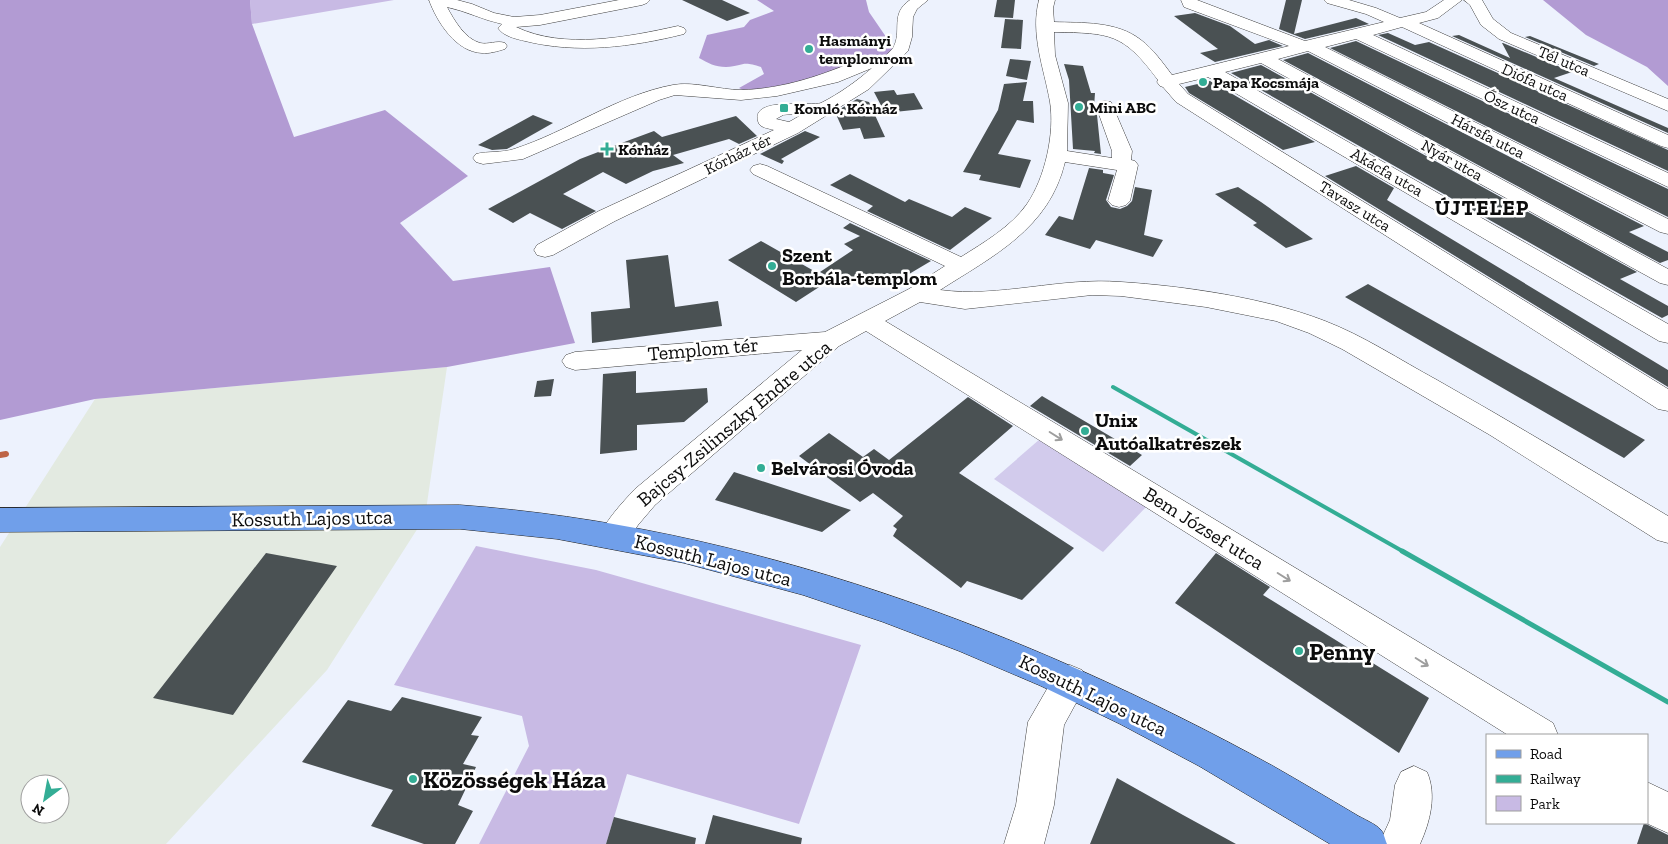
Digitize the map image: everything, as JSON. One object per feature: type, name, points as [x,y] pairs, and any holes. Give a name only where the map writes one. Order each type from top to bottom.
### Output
[{"type":"main road","name":"Kossuth Lajos utca","points":[[0,520],[460,516],[501,519],[614,536],[744,565],[902,613],[984,644],[1070,681],[1135,712],[1230,764],[1367,844]]},
{"type":"street","points":[[499,46],[478,48],[471,45],[454,31],[440,11],[437,0],[466,7],[490,17],[517,34],[564,43],[611,43],[656,37],[678,31]]},
{"type":"street","points":[[490,17],[514,22],[540,20],[642,0]]},
{"type":"street","name":"Kórház tér","points":[[545,250],[675,182],[686,179],[790,129],[863,85],[900,51],[904,44],[902,26],[907,10],[920,0]]},
{"type":"street","name":"Bajcsy-Zsilinszky Endre utca","points":[[614,536],[627,516],[645,497],[830,340],[917,294],[995,245],[1020,224],[1036,207],[1058,155],[1059,103],[1047,55],[1045,8],[1047,0]]},
{"type":"street","name":"Diófa utca","points":[[1332,0],[1371,11],[1401,23],[1668,142]]},
{"type":"street","points":[[1166,82],[1306,45],[1432,15],[1454,0]]},
{"type":"street","name":"Tél utca","points":[[1472,0],[1476,2],[1487,22],[1505,36],[1668,106]]},
{"type":"street","name":"Hársfa utca","points":[[1189,2],[1306,45],[1668,227]]},
{"type":"street","name":"Tavasz utca","points":[[1045,27],[1089,29],[1127,38],[1134,42],[1166,82],[1182,98],[1668,402]]},
{"type":"street","name":"Ősz utca","points":[[1357,33],[1668,181]]},
{"type":"street","name":"Nyár utca","points":[[1262,57],[1668,278]]},
{"type":"street","points":[[483,158],[516,155],[653,96],[675,90],[741,95],[813,84],[868,62],[886,65]]},
{"type":"street","name":"Akácfa utca","points":[[1209,70],[1668,334]]},
{"type":"street","points":[[1105,106],[1122,151],[1121,164]]},
{"type":"street","points":[[790,129],[767,122],[767,116],[778,110],[823,110]]},
{"type":"street","points":[[1058,155],[1128,165],[1119,201]]},
{"type":"street","points":[[760,170],[962,266]]},
{"type":"street","points":[[917,294],[965,302],[1092,288],[1121,289],[1206,300],[1281,314],[1318,327],[1351,343],[1500,428],[1668,531]]},
{"type":"street","name":"Bem József utca","points":[[868,321],[1538,734]]},
{"type":"street","name":"Templom tér","points":[[575,361],[726,347],[830,340]]},
{"type":"street","points":[[1024,844],[1035,805],[1046,722],[1070,681]]},
{"type":"street","points":[[1399,844],[1409,823],[1414,784]]},
{"type":"street","points":[[1648,802],[1668,814]]},
{"type":"shaded area","points":[[0,0],[250,0],[252,24],[294,137],[385,110],[468,176],[400,223],[453,281],[550,267],[575,343],[447,367],[95,399],[0,420]]},
{"type":"shaded area","points":[[757,0],[866,0],[869,12],[895,50],[862,69],[843,75],[805,84],[747,92],[739,88],[764,74],[761,67],[746,64],[726,67],[718,66],[699,58],[707,35],[744,27],[750,20],[774,11]]},
{"type":"shaded area","points":[[1543,0],[1668,0],[1668,86],[1647,67],[1586,35]]},
{"type":"shaded area","points":[[447,367],[425,517],[327,670],[166,844],[0,844],[0,547],[95,399]]},
{"type":"shaded area","points":[[1040,439],[1147,506],[1103,552],[994,479]]},
{"type":"green space","points":[[250,0],[394,0],[252,24]]},
{"type":"green space","points":[[476,546],[596,570],[861,645],[799,824],[627,774],[606,844],[479,844],[529,746],[522,716],[394,685]]},
{"type":"building","points":[[682,0],[722,0],[750,13],[727,21]]},
{"type":"building","points":[[997,0],[1015,0],[1013,18],[994,17]]},
{"type":"building","points":[[1286,0],[1302,0],[1294,34],[1356,18],[1369,24],[1305,39],[1279,29]]},
{"type":"building","points":[[1195,13],[1230,26],[1255,44],[1269,40],[1283,46],[1215,62],[1200,53],[1218,49],[1174,16]]},
{"type":"building","points":[[1005,19],[1023,20],[1021,49],[1001,48]]},
{"type":"building","points":[[1388,33],[1415,45],[1429,42],[1668,150],[1668,171],[1378,35]]},
{"type":"building","points":[[1459,35],[1510,58],[1503,43],[1572,72],[1554,78],[1668,128],[1668,133],[1452,36]]},
{"type":"building","points":[[1530,36],[1599,64],[1594,66],[1525,37]]},
{"type":"building","points":[[1356,41],[1668,189],[1668,217],[1330,48]]},
{"type":"building","points":[[1308,53],[1644,226],[1629,232],[1668,252],[1668,260],[1660,263],[1283,60]]},
{"type":"building","points":[[1010,59],[1031,61],[1027,80],[1006,76]]},
{"type":"building","points":[[1064,64],[1083,66],[1091,93],[1095,93],[1094,107],[1097,115],[1101,154],[1094,153],[1095,151],[1073,149],[1069,80]]},
{"type":"building","points":[[1261,65],[1637,272],[1620,279],[1668,306],[1668,315],[1662,318],[1231,73]]},
{"type":"building","points":[[1210,81],[1315,142],[1283,150],[1189,93],[1185,87]]},
{"type":"building","points":[[1027,82],[1023,101],[1033,101],[1034,123],[1017,120],[998,154],[1031,160],[1020,188],[979,180],[981,175],[963,172],[998,110],[1004,84]]},
{"type":"building","points":[[894,90],[897,95],[914,93],[923,109],[885,113],[874,92]]},
{"type":"building","points":[[857,99],[869,102],[885,137],[864,139],[860,128],[843,130],[835,112]]},
{"type":"building","points":[[533,115],[553,123],[507,149],[492,150],[478,145]]},
{"type":"building","points":[[736,116],[757,136],[739,144],[729,139],[673,155],[684,163],[653,171],[626,184],[603,172],[563,194],[596,211],[562,229],[530,213],[513,223],[488,209],[580,159],[627,141],[654,131],[662,137]]},
{"type":"building","points":[[805,131],[820,137],[781,159],[784,161],[782,164],[760,154]]},
{"type":"building","points":[[1356,166],[1394,188],[1387,200],[1668,370],[1668,387],[1325,176]]},
{"type":"building","points":[[1089,168],[1103,170],[1103,173],[1114,175],[1106,200],[1111,207],[1120,209],[1127,206],[1132,201],[1135,187],[1152,190],[1144,235],[1163,240],[1153,257],[1096,240],[1090,249],[1045,235],[1059,216],[1073,220]]},
{"type":"building","points":[[850,174],[905,202],[909,199],[952,217],[965,207],[992,218],[950,250],[867,211],[873,206],[830,185]]},
{"type":"building","points":[[1238,187],[1313,239],[1286,248],[1253,225],[1257,223],[1215,194]]},
{"type":"building","points":[[850,223],[931,261],[899,280],[887,273],[868,286],[847,276],[839,282],[820,272],[853,250],[844,244],[860,236],[843,228]]},
{"type":"building","name":"Szent Borbála-templom","points":[[761,241],[830,280],[796,302],[728,260]]},
{"type":"building","points":[[668,255],[675,307],[718,301],[722,326],[592,343],[591,312],[630,308],[626,260]]},
{"type":"building","points":[[1368,284],[1645,440],[1624,458],[1345,297]]},
{"type":"building","points":[[636,371],[636,393],[707,388],[708,402],[684,422],[637,425],[637,450],[600,454],[603,374]]},
{"type":"building","points":[[554,379],[551,396],[534,397],[537,381]]},
{"type":"building","name":"Unix Autóalkatrészek","points":[[1042,396],[1142,455],[1130,466],[1030,406]]},
{"type":"building","points":[[968,397],[1013,426],[959,473],[1074,548],[1022,600],[967,581],[961,588],[893,536],[897,529],[893,526],[903,516],[873,493],[860,502],[799,456],[829,433],[863,457],[874,449],[889,460]]},
{"type":"building","points":[[734,472],[851,510],[822,532],[715,500]]},
{"type":"building","points":[[266,553],[337,566],[233,715],[153,698]]},
{"type":"building","name":"Penny","points":[[1216,553],[1270,587],[1263,595],[1429,698],[1399,753],[1175,603]]},
{"type":"building","name":"Közösségek Háza","points":[[402,697],[482,717],[471,735],[479,736],[463,764],[476,767],[458,805],[473,811],[455,844],[424,844],[371,826],[393,790],[302,762],[348,700],[391,711]]},
{"type":"building","points":[[1117,778],[1183,815],[1236,844],[1090,844]]},
{"type":"building","points":[[713,815],[802,838],[801,844],[705,844]]},
{"type":"building","points":[[614,817],[696,838],[695,844],[606,844]]},
{"type":"building","points":[[1644,824],[1668,835],[1668,844],[1637,844]]},
{"type":"waterway","points":[[0,455],[6,454]]},
{"type":"railway","points":[[1113,387],[1404,552]]},
{"type":"railway","points":[[1402,551],[1668,702]]},
{"type":"place","name":"Hasmányi templomrom","points":[[809,49]]},
{"type":"place","name":"Papa Kocsmája","points":[[1203,82]]},
{"type":"place","name":"Mini ABC","points":[[1079,107]]},
{"type":"place","name":"Komló, Kórház","points":[[784,108]]},
{"type":"place","name":"Kórház","points":[[607,149]]},
{"type":"place","name":"Szent Borbála-templom","points":[[772,266]]},
{"type":"place","name":"Unix Autóalkatrészek","points":[[1085,431]]},
{"type":"place","name":"Belvárosi Óvoda","points":[[761,468]]},
{"type":"place","name":"Penny","points":[[1299,651]]},
{"type":"place","name":"Közösségek Háza","points":[[413,779]]},
{"type":"district","name":"ÚJTELEP","points":[[1482,207]]}]
